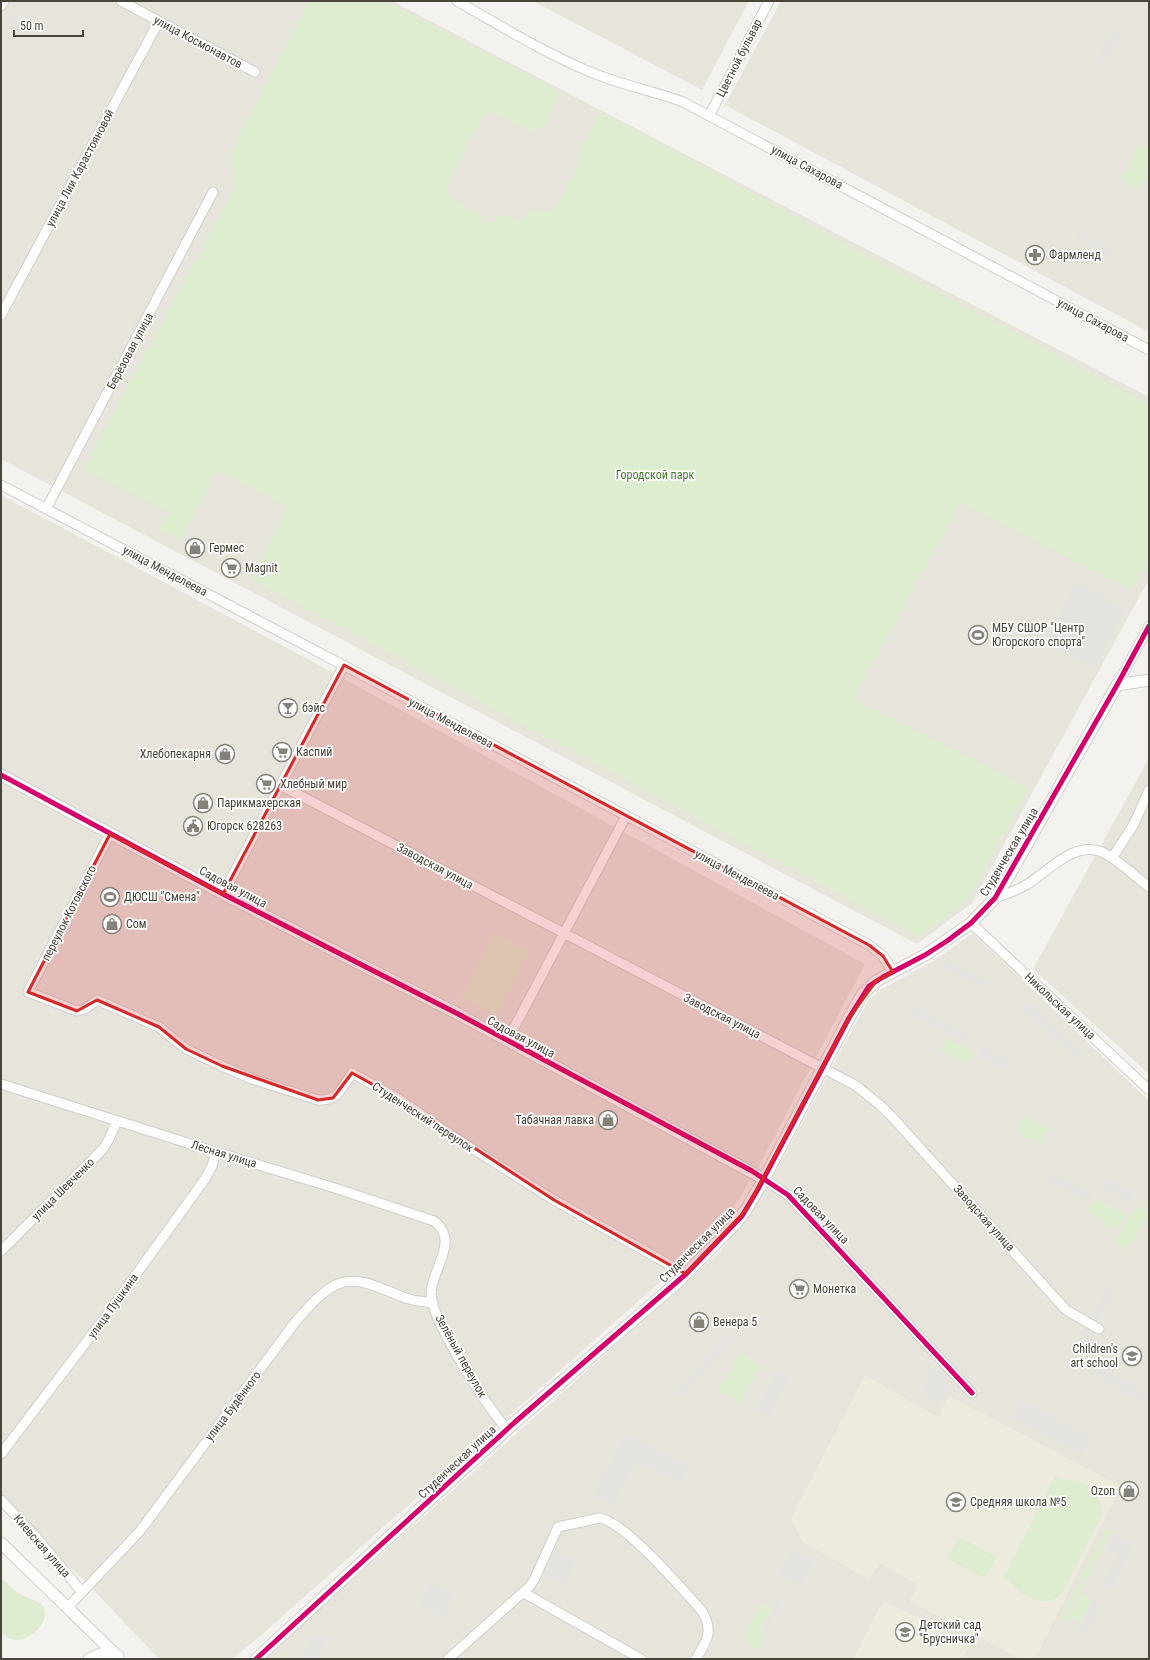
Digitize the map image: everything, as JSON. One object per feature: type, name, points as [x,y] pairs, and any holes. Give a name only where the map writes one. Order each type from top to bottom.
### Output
[{"type":"street","points":[[1,6],[4,1]]},
{"type":"street","name":"улица Космонавтов","points":[[121,1],[255,72]]},
{"type":"street","name":"улица Сахарова","points":[[457,1],[535,44],[590,72],[614,81],[667,96],[709,116],[1149,350]]},
{"type":"street","name":"Цветной бульвар","points":[[709,116],[767,2]]},
{"type":"street","name":"улица Лии Карастояновой","points":[[1,315],[159,21]]},
{"type":"street","name":"Берёзовая улица","points":[[46,509],[214,192]]},
{"type":"street","name":"улица Менделеева","points":[[1,485],[344,665],[869,945],[883,956],[893,972]]},
{"type":"street","points":[[1117,685],[1149,626]]},
{"type":"street","points":[[223,894],[282,786],[344,665]]},
{"type":"street","points":[[1117,685],[1149,680]]},
{"type":"street","name":"Студенческая улица","points":[[259,1657],[506,1429],[686,1274],[742,1216],[764,1179],[862,995],[876,981],[934,949],[970,923],[995,898],[1117,685]]},
{"type":"street","name":"Садовая улица","points":[[1,775],[223,894],[507,1041],[764,1179],[788,1195],[972,1393]]},
{"type":"street","name":"Заводская улица","points":[[282,786],[563,934],[855,1085],[880,1105],[1066,1310],[1099,1329]]},
{"type":"street","points":[[1112,858],[1134,824],[1149,790]]},
{"type":"street","points":[[507,1041],[626,816]]},
{"type":"street","name":"переулок Котовского","points":[[28,992],[110,834]]},
{"type":"street","points":[[995,898],[1010,893],[1025,885],[1068,855],[1078,850],[1090,849],[1101,852],[1112,858],[1149,887]]},
{"type":"street","name":"Никольская улица","points":[[970,923],[1149,1090]]},
{"type":"street","name":"Студенческий переулок","points":[[28,992],[77,1011],[85,1009],[96,1000],[158,1027],[186,1049],[222,1066],[252,1079],[318,1100],[333,1098],[352,1073],[399,1098],[448,1133],[554,1200],[686,1274]]},
{"type":"street","name":"Лесная улица","points":[[1,1084],[425,1217],[434,1221],[442,1230]]},
{"type":"street","name":"улица Шевченко","points":[[1,1251],[103,1149],[117,1121]]},
{"type":"street","name":"улица Пушкина","points":[[1,1454],[129,1285],[205,1179],[212,1166],[216,1152]]},
{"type":"street","name":"Зелёный переулок","points":[[442,1230],[445,1238],[445,1247],[433,1284],[431,1294],[433,1303],[452,1345],[487,1404],[506,1429]]},
{"type":"street","name":"улица Будённого","points":[[68,1607],[140,1531],[296,1321],[326,1290],[347,1281],[358,1282],[407,1299],[433,1303]]},
{"type":"street","name":"Киевская улица","points":[[1,1500],[36,1537],[82,1592]]},
{"type":"street","points":[[448,1659],[524,1593],[534,1580],[558,1527],[594,1519],[605,1519],[649,1554],[702,1611],[709,1628],[707,1638],[696,1659]]},
{"type":"street","points":[[1,1543],[119,1657]]},
{"type":"street","points":[[524,1593],[641,1659]]},
{"type":"street","points":[[90,1659],[103,1653],[119,1657]]},
{"type":"highlighted area","points":[[344,665],[869,945],[883,956],[893,972],[876,981],[849,1018],[746,1210],[686,1274],[554,1200],[399,1099],[352,1073],[333,1098],[318,1100],[222,1066],[186,1049],[159,1027],[97,1000],[77,1011],[28,992],[110,834],[223,894]]},
{"type":"shaded area","name":"Городской парк","points":[[1,1],[392,1],[1149,397],[1149,579],[972,903],[917,944],[1,459]]},
{"type":"shaded area","points":[[533,1],[749,1],[702,90]]},
{"type":"shaded area","points":[[781,1],[1149,1],[1149,332],[725,105]]},
{"type":"shaded area","points":[[8,16],[36,30],[33,36],[5,22]]},
{"type":"shaded area","points":[[1114,29],[1121,33],[1104,62],[1098,59]]},
{"type":"shaded area","points":[[1079,232],[1115,251],[1112,256],[1076,237]]},
{"type":"shaded area","points":[[1,495],[326,669],[865,964],[762,1160],[722,1227],[259,1637],[232,1659],[159,1659],[84,1580],[1,1508]]},
{"type":"shaded area","points":[[1077,582],[1125,608],[1092,670],[1044,644]]},
{"type":"shaded area","points":[[1149,758],[1149,1074],[1033,969]]},
{"type":"shaded area","points":[[191,890],[230,910],[226,917],[187,897]]},
{"type":"shaded area","points":[[973,933],[1149,1101],[1149,1659],[264,1659],[720,1252],[768,1186],[868,1001],[880,990],[932,962]]},
{"type":"shaded area","points":[[946,960],[992,984],[988,990],[942,967]]},
{"type":"shaded area","points":[[1025,1000],[1084,1055],[1079,1061],[1020,1006]]},
{"type":"shaded area","points":[[916,1008],[969,1035],[966,1041],[912,1014]]},
{"type":"shaded area","points":[[983,1048],[1012,1062],[1008,1070],[979,1055]]},
{"type":"shaded area","points":[[1051,1173],[1092,1194],[1088,1201],[1048,1180]]},
{"type":"shaded area","points":[[1104,1179],[1134,1195],[1130,1202],[1100,1186]]},
{"type":"shaded area","points":[[1107,1288],[1114,1292],[1099,1321],[1092,1317]]},
{"type":"shaded area","points":[[1086,1327],[1093,1330],[1083,1349],[1076,1346]]},
{"type":"shaded area","points":[[727,1336],[732,1340],[679,1398],[674,1393]]},
{"type":"shaded area","points":[[1092,1364],[1149,1396],[1143,1402],[1092,1373]]},
{"type":"shaded area","points":[[930,1366],[950,1379],[939,1403],[923,1393]]},
{"type":"shaded area","points":[[776,1370],[790,1377],[769,1416],[756,1409]]},
{"type":"shaded area","name":"Средняя школа №5","points":[[865,1375],[938,1417],[949,1396],[1121,1486],[1035,1659],[1021,1659],[909,1601],[918,1584],[879,1563],[870,1580],[802,1542],[791,1518]]},
{"type":"shaded area","points":[[1021,1401],[1090,1438],[1082,1455],[1012,1418]]},
{"type":"shaded area","points":[[625,1433],[689,1466],[681,1482],[637,1460],[614,1505],[593,1494]]},
{"type":"shaded area","points":[[1114,1534],[1134,1544],[1110,1591],[1101,1586],[1117,1556],[1106,1550]]},
{"type":"shaded area","points":[[554,1549],[575,1561],[565,1584],[543,1572]]},
{"type":"shaded area","points":[[790,1549],[815,1562],[802,1586],[778,1573]]},
{"type":"shaded area","points":[[430,1582],[455,1595],[443,1617],[418,1604]]},
{"type":"shaded area","points":[[777,1599],[783,1602],[766,1634],[761,1631]]},
{"type":"shaded area","name":"Детский сад \"Брусничка\"","points":[[883,1600],[970,1645],[962,1659],[853,1659]]},
{"type":"shaded area","points":[[1093,1602],[1101,1607],[1084,1637],[1076,1633]]},
{"type":"shaded area","points":[[316,1634],[328,1639],[316,1659],[300,1658]]},
{"type":"green space","name":"Городской парк","points":[[309,1],[386,1],[558,90],[559,96],[543,128],[532,132],[492,113],[483,116],[446,189],[450,197],[493,223],[499,214],[520,221],[528,212],[554,211],[577,167],[579,151],[598,115],[606,115],[716,172],[872,259],[916,280],[1149,404],[1149,560],[1132,590],[961,503],[854,699],[1029,788],[968,901],[919,937],[251,579],[287,507],[218,470],[181,541],[159,530],[169,512],[83,469],[234,188],[230,152]]},
{"type":"green space","points":[[1139,144],[1149,149],[1149,172],[1139,190],[1120,180]]},
{"type":"green space","points":[[493,933],[529,952],[497,1015],[461,997]]},
{"type":"green space","points":[[947,1038],[974,1053],[967,1065],[940,1050]]},
{"type":"green space","points":[[1024,1115],[1050,1128],[1041,1145],[1016,1132]]},
{"type":"green space","points":[[1095,1198],[1125,1214],[1117,1229],[1087,1212]]},
{"type":"green space","points":[[1135,1205],[1149,1212],[1127,1252],[1114,1244]]},
{"type":"green space","points":[[739,1352],[761,1364],[741,1403],[718,1391]]},
{"type":"green space","points":[[1055,1477],[1080,1482],[1090,1488],[1097,1496],[1102,1510],[1101,1516],[1062,1593],[1050,1601],[1042,1601],[1033,1599],[1021,1593],[1009,1581],[1003,1578]]},
{"type":"green space","points":[[1106,1529],[1112,1532],[1087,1582],[1080,1578]]},
{"type":"green space","points":[[958,1537],[997,1557],[985,1578],[947,1558]]},
{"type":"green space","points":[[1,1578],[13,1589],[26,1597],[39,1602],[44,1608],[45,1615],[43,1622],[32,1635],[24,1639],[16,1640],[8,1638],[2,1632]]},
{"type":"green space","points":[[1079,1582],[1085,1585],[1066,1622],[1060,1619]]},
{"type":"green space","points":[[1082,1595],[1092,1600],[1080,1623],[1070,1617]]},
{"type":"green space","points":[[764,1604],[772,1608],[760,1631],[766,1634],[757,1650],[746,1641],[744,1635],[759,1606]]},
{"type":"cycle path","points":[[256,1659],[515,1422],[686,1274],[742,1216],[758,1189],[849,1018],[869,986],[947,941],[971,923],[995,898],[1117,685],[1149,626]]},
{"type":"cycle path","points":[[1,775],[223,894],[460,1015],[752,1171],[788,1195],[972,1393]]},
{"type":"place","name":"Фармленд","points":[[1035,255]]},
{"type":"place","name":"Гермес","points":[[195,548]]},
{"type":"place","name":"Magnit","points":[[231,568]]},
{"type":"place","name":"МБУ СШОР \"Центр Югорского спорта\"","points":[[978,635]]},
{"type":"place","name":"бэйс","points":[[288,708]]},
{"type":"place","name":"Каспий","points":[[282,752]]},
{"type":"place","name":"Хлебопекарня","points":[[225,754]]},
{"type":"place","name":"Хлебный мир","points":[[266,784]]},
{"type":"place","name":"Парикмахерская","points":[[203,803]]},
{"type":"place","name":"Югорск 628263","points":[[193,826]]},
{"type":"place","name":"ДЮСШ \"Смена\"","points":[[110,897]]},
{"type":"place","name":"Сом","points":[[112,924]]},
{"type":"place","name":"Табачная лавка","points":[[608,1120]]},
{"type":"place","name":"Монетка","points":[[799,1289]]},
{"type":"place","name":"Венера 5","points":[[699,1322]]},
{"type":"place","name":"Children's art school","points":[[1132,1356]]},
{"type":"place","name":"Ozon","points":[[1129,1491]]},
{"type":"place","name":"Средняя школа №5","points":[[956,1502]]},
{"type":"place","name":"Детский сад \"Брусничка\"","points":[[905,1632]]}]
